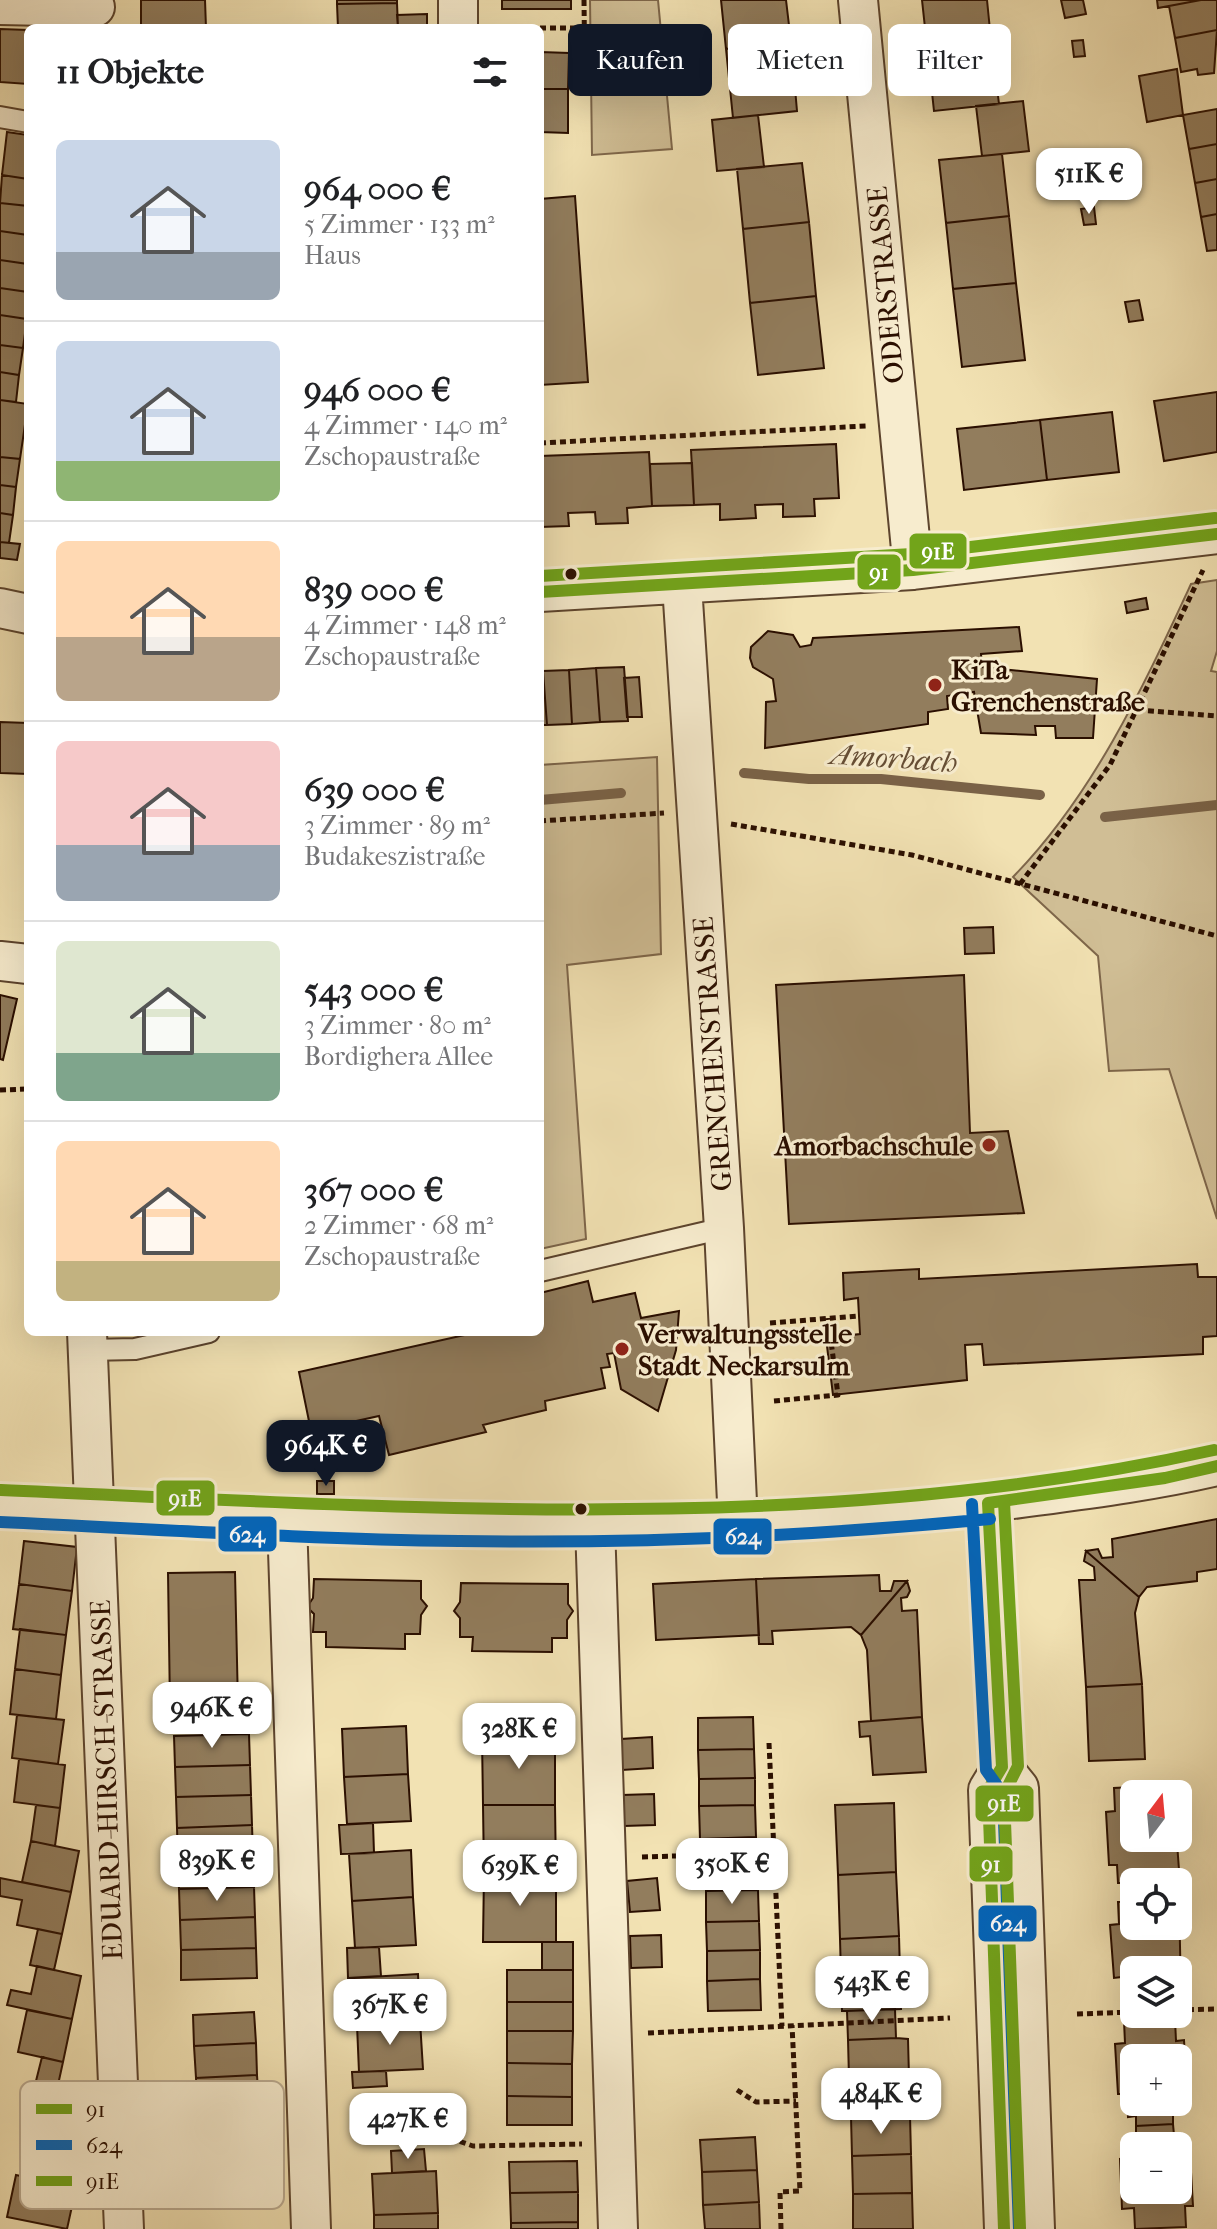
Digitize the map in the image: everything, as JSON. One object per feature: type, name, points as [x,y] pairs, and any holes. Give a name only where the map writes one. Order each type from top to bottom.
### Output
[{"type":"street","points":[[458,0],[458,24]]},
{"type":"street","name":"ODERSTRASSE","points":[[858,0],[913,570]]},
{"type":"street","points":[[0,5],[95,12]]},
{"type":"street","points":[[544,592],[913,570],[1215,534]]},
{"type":"street","name":"GRENCHENSTRASSE","points":[[682,585],[724,1228],[738,1523]]},
{"type":"street","points":[[0,608],[24,613]]},
{"type":"street","points":[[0,961],[24,964]]},
{"type":"street","name":"EDUARD-HIRSCH-STRASSE","points":[[87,1341],[118,2081]]},
{"type":"street","points":[[0,1506],[287,1521],[738,1523],[871,1515],[988,1503],[1165,1478],[1217,1466]]},
{"type":"street","points":[[988,1503],[1002,1767],[988,1790],[1004,2229]]},
{"type":"street","points":[[287,1521],[311,2229]]},
{"type":"street","points":[[595,1524],[618,2229]]},
{"type":"street","points":[[1002,1767],[1019,1788],[1035,2229]]},
{"type":"street","name":"EDUARD-HIRSCH-STRASSE","points":[[123,2209],[124,2229]]},
{"type":"lane","points":[[0,117],[24,121]]},
{"type":"lane","points":[[544,1270],[724,1228]]},
{"type":"lane","points":[[87,1341],[135,1349],[192,1336]]},
{"type":"path","points":[[584,0],[584,24]]},
{"type":"path","points":[[544,28],[568,28]]},
{"type":"path","points":[[544,443],[899,425]]},
{"type":"path","points":[[1020,885],[1110,765],[1202,575],[1215,534]]},
{"type":"path","points":[[1138,710],[1217,716]]},
{"type":"path","points":[[544,821],[696,812]]},
{"type":"path","points":[[733,825],[912,855],[1217,936]]},
{"type":"path","points":[[0,1090],[24,1089]]},
{"type":"path","points":[[770,1323],[859,1316]]},
{"type":"path","points":[[774,1401],[838,1395],[828,1318]]},
{"type":"path","points":[[769,1743],[782,2026]]},
{"type":"path","points":[[606,1859],[773,1853]]},
{"type":"path","points":[[1192,2010],[1217,2009]]},
{"type":"path","points":[[1077,2014],[1120,2012]]},
{"type":"path","points":[[611,2036],[950,2018]]},
{"type":"path","points":[[781,2229],[780,2192],[800,2191],[792,2025]]},
{"type":"path","points":[[737,2090],[756,2102],[796,2101]]},
{"type":"path","points":[[441,2135],[473,2146],[613,2144]]},
{"type":"shaded area","points":[[590,0],[658,0],[660,24],[590,24]]},
{"type":"shaded area","points":[[591,96],[667,96],[672,149],[592,155]]},
{"type":"shaded area","points":[[1217,580],[1217,651],[1211,671],[1217,672],[1217,1219],[1169,1069],[1109,1071],[1098,956],[1013,877],[1042,845],[1092,775],[1135,700],[1191,584]]},
{"type":"shaded area","points":[[657,757],[661,954],[567,965],[586,1239],[544,1248],[544,765]]},
{"type":"building","points":[[141,0],[205,0],[206,24],[141,24]]},
{"type":"building","points":[[337,0],[397,0],[397,3],[337,4]]},
{"type":"building","points":[[502,0],[571,0],[571,9],[502,9]]},
{"type":"building","points":[[721,0],[786,0],[789,24],[728,24],[726,49]]},
{"type":"building","points":[[922,0],[987,0],[989,24],[925,24]]},
{"type":"building","points":[[1061,0],[1083,0],[1086,14],[1065,18]]},
{"type":"building","points":[[1157,0],[1201,0],[1158,8]]},
{"type":"building","points":[[1217,0],[1217,30],[1175,38],[1169,6]]},
{"type":"building","points":[[397,3],[398,24],[338,24],[337,4]]},
{"type":"building","points":[[427,14],[427,24],[398,24],[397,15]]},
{"type":"building","points":[[0,29],[24,30],[24,84],[0,82]]},
{"type":"building","points":[[1217,30],[1214,73],[1198,75],[1197,69],[1181,72],[1175,38]]},
{"type":"building","points":[[1083,40],[1085,56],[1074,57],[1072,41]]},
{"type":"building","points":[[544,52],[568,53],[568,89],[544,89]]},
{"type":"building","points":[[1177,69],[1183,115],[1147,122],[1139,76]]},
{"type":"building","points":[[544,89],[568,89],[568,133],[544,132]]},
{"type":"building","points":[[731,96],[796,96],[797,111],[733,118]]},
{"type":"building","points":[[932,96],[998,96],[999,104],[934,111]]},
{"type":"building","points":[[1023,101],[1029,151],[982,156],[976,106]]},
{"type":"building","points":[[1217,109],[1217,144],[1189,149],[1183,115]]},
{"type":"building","points":[[758,115],[764,167],[717,171],[712,120]]},
{"type":"building","points":[[7,132],[24,134],[24,178],[2,175]]},
{"type":"building","points":[[1217,144],[1217,179],[1195,183],[1189,149]]},
{"type":"building","points":[[1002,154],[1009,216],[946,223],[939,160]]},
{"type":"building","points":[[802,163],[809,222],[743,229],[737,169]]},
{"type":"building","points":[[2,175],[24,178],[24,206],[0,203]]},
{"type":"building","points":[[1217,179],[1217,214],[1201,217],[1195,183]]},
{"type":"building","points":[[575,196],[588,382],[544,385],[544,199]]},
{"type":"building","points":[[0,203],[24,206],[24,234],[0,231]]},
{"type":"building","points":[[1094,207],[1096,224],[1084,225],[1081,209]]},
{"type":"building","points":[[1217,214],[1217,250],[1207,251],[1201,217]]},
{"type":"building","points":[[1009,216],[1016,283],[953,289],[946,223]]},
{"type":"building","points":[[809,222],[816,296],[750,303],[743,229]]},
{"type":"building","points":[[0,231],[24,234],[24,263],[0,260]]},
{"type":"building","points":[[0,260],[24,263],[24,291],[0,288]]},
{"type":"building","points":[[1016,283],[1025,360],[962,367],[953,289]]},
{"type":"building","points":[[0,288],[24,291],[24,319],[0,315]]},
{"type":"building","points":[[816,296],[824,368],[758,375],[750,303]]},
{"type":"building","points":[[1139,300],[1143,320],[1129,322],[1125,302]]},
{"type":"building","points":[[0,315],[24,319],[23,348],[0,345]]},
{"type":"building","points":[[0,345],[23,348],[19,375],[0,372]]},
{"type":"building","points":[[0,372],[19,375],[16,402],[0,400]]},
{"type":"building","points":[[1217,392],[1217,452],[1164,461],[1154,401]]},
{"type":"building","points":[[0,400],[24,403],[20,459],[0,457]]},
{"type":"building","points":[[1112,412],[1119,472],[1047,480],[1040,420]]},
{"type":"building","points":[[1040,420],[1047,480],[964,490],[957,429]]},
{"type":"building","points":[[836,444],[839,498],[814,499],[815,516],[783,517],[783,504],[755,505],[756,518],[720,520],[720,504],[694,505],[691,450]]},
{"type":"building","points":[[649,452],[652,506],[627,508],[628,523],[596,524],[595,512],[568,513],[569,526],[544,527],[544,456]]},
{"type":"building","points":[[0,457],[20,459],[16,487],[0,485]]},
{"type":"building","points":[[692,463],[694,505],[652,506],[650,464]]},
{"type":"building","points":[[0,485],[16,487],[13,515],[0,513]]},
{"type":"building","points":[[0,513],[13,515],[9,543],[0,542]]},
{"type":"building","points":[[0,542],[20,544],[17,560],[0,558]]},
{"type":"building","points":[[1146,598],[1148,609],[1127,613],[1125,602]]},
{"type":"building","name":"KiTa Grenchenstraße","points":[[1019,627],[1022,651],[981,654],[982,667],[1097,679],[1093,738],[1056,738],[1055,726],[1035,726],[1036,735],[981,733],[974,692],[947,696],[948,709],[928,712],[928,724],[765,748],[766,702],[776,701],[773,679],[753,667],[750,658],[751,647],[768,631],[793,635],[800,647],[811,645],[813,638]]},
{"type":"building","points":[[624,667],[628,721],[600,722],[596,668]]},
{"type":"building","points":[[596,668],[600,722],[572,724],[569,670]]},
{"type":"building","points":[[569,670],[572,724],[547,725],[544,671]]},
{"type":"building","points":[[639,677],[642,717],[627,717],[624,678]]},
{"type":"building","points":[[544,684],[547,725],[544,725]]},
{"type":"building","points":[[0,722],[24,723],[24,774],[0,773]]},
{"type":"building","points":[[993,927],[994,953],[965,954],[964,928]]},
{"type":"building","points":[[964,975],[970,1133],[1008,1131],[1024,1213],[789,1224],[776,985]]},
{"type":"building","points":[[0,995],[17,999],[3,1060],[0,1059]]},
{"type":"building","points":[[1197,1264],[1198,1277],[1217,1277],[1217,1336],[1203,1337],[1203,1354],[984,1365],[982,1344],[965,1345],[967,1380],[833,1395],[826,1338],[860,1334],[858,1298],[844,1300],[843,1273],[919,1269],[919,1279]]},
{"type":"building","points":[[588,1281],[593,1302],[635,1293],[641,1318],[679,1311],[676,1350],[658,1411],[621,1389],[614,1353],[607,1354],[610,1367],[601,1368],[605,1388],[545,1401],[546,1410],[483,1425],[486,1432],[389,1455],[379,1416],[311,1431],[299,1372],[460,1336],[544,1336],[544,1292]]},
{"type":"building","points":[[317,1481],[334,1481],[334,1494],[317,1494]]},
{"type":"building","points":[[1217,1519],[1217,1569],[1197,1572],[1197,1581],[1147,1587],[1139,1597],[1086,1551],[1098,1549],[1102,1558],[1113,1557],[1112,1539]]},
{"type":"building","points":[[24,1541],[77,1547],[72,1591],[19,1584]]},
{"type":"building","points":[[1086,1551],[1139,1597],[1135,1613],[1142,1684],[1086,1687],[1079,1580],[1095,1580],[1094,1567],[1084,1561]]},
{"type":"building","points":[[235,1572],[238,1705],[170,1706],[168,1573]]},
{"type":"building","points":[[879,1575],[880,1591],[891,1591],[894,1581],[907,1581],[861,1635],[851,1627],[772,1631],[773,1644],[759,1644],[756,1579]]},
{"type":"building","points":[[314,1579],[421,1581],[421,1599],[427,1606],[421,1615],[420,1634],[405,1634],[405,1649],[326,1647],[326,1632],[313,1632],[314,1614],[307,1607],[313,1598]]},
{"type":"building","points":[[756,1579],[759,1635],[656,1640],[653,1584]]},
{"type":"building","points":[[907,1581],[910,1591],[907,1597],[901,1598],[902,1611],[917,1610],[922,1717],[871,1721],[867,1650],[861,1635]]},
{"type":"building","points":[[461,1583],[568,1584],[568,1604],[573,1611],[567,1620],[567,1638],[552,1638],[552,1652],[472,1651],[473,1637],[460,1637],[460,1618],[454,1611],[460,1602]]},
{"type":"building","points":[[19,1584],[72,1591],[66,1635],[13,1629]]},
{"type":"building","points":[[20,1629],[66,1635],[61,1675],[15,1669]]},
{"type":"building","points":[[15,1669],[61,1675],[56,1719],[10,1714]]},
{"type":"building","points":[[1142,1684],[1145,1759],[1089,1761],[1086,1687]]},
{"type":"building","points":[[17,1715],[64,1720],[58,1764],[12,1758]]},
{"type":"building","points":[[753,1717],[754,1749],[698,1750],[698,1718]]},
{"type":"building","points":[[922,1717],[926,1772],[873,1775],[870,1736],[860,1737],[859,1722]]},
{"type":"building","points":[[406,1726],[408,1774],[344,1777],[342,1729]]},
{"type":"building","points":[[249,1734],[250,1765],[175,1767],[174,1736]]},
{"type":"building","points":[[555,1736],[555,1805],[483,1805],[482,1737]]},
{"type":"building","points":[[652,1737],[653,1768],[622,1770],[621,1739]]},
{"type":"building","points":[[754,1749],[755,1778],[699,1779],[698,1750]]},
{"type":"building","points":[[19,1759],[65,1765],[60,1808],[14,1802]]},
{"type":"building","points":[[250,1765],[251,1795],[176,1797],[175,1767]]},
{"type":"building","points":[[408,1774],[411,1821],[347,1824],[344,1777]]},
{"type":"building","points":[[755,1778],[755,1805],[699,1806],[699,1779]]},
{"type":"building","points":[[1114,1788],[1120,1788],[1120,1852],[1178,1852],[1179,1868],[1120,1868],[1118,1883],[1117,1865],[1109,1865],[1106,1812],[1115,1811]]},
{"type":"building","points":[[654,1794],[655,1825],[624,1826],[622,1795]]},
{"type":"building","points":[[251,1795],[252,1825],[177,1828],[176,1797]]},
{"type":"building","points":[[894,1803],[896,1872],[838,1875],[835,1805]]},
{"type":"building","points":[[36,1805],[60,1808],[55,1846],[31,1841]]},
{"type":"building","points":[[483,1805],[555,1805],[556,1873],[484,1873]]},
{"type":"building","points":[[755,1805],[756,1837],[700,1839],[699,1806]]},
{"type":"building","points":[[373,1823],[374,1853],[341,1854],[339,1825]]},
{"type":"building","points":[[252,1825],[253,1856],[178,1859],[177,1828]]},
{"type":"building","points":[[31,1841],[79,1851],[71,1892],[22,1882]]},
{"type":"building","points":[[411,1850],[413,1897],[352,1901],[349,1854]]},
{"type":"building","points":[[253,1856],[254,1887],[179,1889],[178,1859]]},
{"type":"building","points":[[758,1860],[758,1890],[706,1891],[705,1861]]},
{"type":"building","points":[[896,1872],[899,1936],[840,1939],[838,1875]]},
{"type":"building","points":[[484,1873],[556,1873],[556,1942],[483,1942]]},
{"type":"building","points":[[0,1878],[71,1892],[62,1934],[17,1925],[22,1900],[0,1896]]},
{"type":"building","points":[[657,1878],[660,1910],[630,1912],[627,1881]]},
{"type":"building","points":[[254,1887],[255,1917],[180,1920],[179,1889]]},
{"type":"building","points":[[758,1890],[759,1921],[706,1922],[706,1891]]},
{"type":"building","points":[[413,1897],[416,1945],[355,1948],[352,1901]]},
{"type":"building","points":[[1118,1902],[1120,1940],[1180,1940],[1180,1956],[1120,1956],[1120,1977],[1114,1978],[1110,1925],[1119,1924]]},
{"type":"building","points":[[255,1917],[256,1948],[181,1950],[180,1920]]},
{"type":"building","points":[[759,1921],[760,1950],[707,1951],[706,1922]]},
{"type":"building","points":[[38,1929],[62,1934],[54,1970],[30,1965]]},
{"type":"building","points":[[661,1935],[662,1967],[631,1968],[630,1936]]},
{"type":"building","points":[[899,1936],[901,2009],[842,2011],[840,1939]]},
{"type":"building","points":[[542,1942],[573,1942],[573,1970],[542,1970]]},
{"type":"building","points":[[379,1947],[381,1976],[348,1978],[347,1948]]},
{"type":"building","points":[[256,1948],[257,1978],[181,1980],[181,1950]]},
{"type":"building","points":[[760,1950],[760,1979],[707,1981],[707,1951]]},
{"type":"building","points":[[37,1966],[81,1976],[72,2019],[7,2005],[11,1990],[31,1994]]},
{"type":"building","points":[[507,1970],[573,1970],[573,2002],[507,2002]]},
{"type":"building","points":[[418,1974],[420,2021],[357,2025],[354,1978]]},
{"type":"building","points":[[760,1979],[761,2010],[708,2011],[707,1981]]},
{"type":"building","points":[[507,2002],[573,2002],[573,2031],[507,2031]]},
{"type":"building","points":[[895,2009],[896,2038],[848,2040],[847,2011]]},
{"type":"building","points":[[27,2010],[72,2019],[63,2062],[18,2052]]},
{"type":"building","points":[[254,2012],[256,2043],[194,2046],[193,2015]]},
{"type":"building","points":[[420,2021],[423,2069],[359,2072],[357,2025]]},
{"type":"building","points":[[1124,2028],[1175,2028],[1176,2041],[1184,2040],[1184,2044],[1120,2044],[1118,2094],[1115,2044],[1125,2043]]},
{"type":"building","points":[[507,2031],[573,2031],[572,2064],[507,2063]]},
{"type":"building","points":[[908,2039],[909,2077],[849,2078],[848,2040]]},
{"type":"building","points":[[256,2043],[257,2075],[196,2078],[194,2046]]},
{"type":"building","points":[[42,2057],[63,2062],[59,2081],[36,2081]]},
{"type":"building","points":[[507,2063],[572,2064],[572,2097],[507,2096]]},
{"type":"building","points":[[386,2071],[387,2086],[353,2088],[352,2072]]},
{"type":"building","points":[[257,2075],[257,2081],[196,2081],[196,2078]]},
{"type":"building","points":[[909,2077],[910,2116],[851,2117],[849,2078]]},
{"type":"building","points":[[507,2096],[572,2097],[572,2125],[507,2125]]},
{"type":"building","points":[[910,2116],[911,2154],[852,2156],[851,2117]]},
{"type":"building","points":[[1136,2116],[1173,2116],[1173,2124],[1136,2126]]},
{"type":"building","points":[[1173,2124],[1174,2132],[1136,2132],[1136,2126]]},
{"type":"building","points":[[755,2137],[757,2170],[702,2172],[700,2140]]},
{"type":"building","points":[[424,2149],[426,2171],[392,2173],[391,2151]]},
{"type":"building","points":[[911,2154],[912,2193],[853,2194],[852,2156]]},
{"type":"building","points":[[577,2161],[578,2192],[510,2193],[509,2162]]},
{"type":"building","points":[[757,2170],[759,2202],[703,2205],[702,2172]]},
{"type":"building","points":[[436,2171],[438,2213],[374,2215],[372,2174]]},
{"type":"building","points":[[16,2175],[20,2176],[20,2209],[71,2209],[67,2229],[7,2217]]},
{"type":"building","points":[[1192,2189],[1193,2206],[1185,2206],[1186,2227],[1135,2229],[1134,2208],[1122,2209],[1122,2204],[1192,2204]]},
{"type":"building","points":[[578,2192],[578,2222],[511,2223],[510,2193]]},
{"type":"building","points":[[912,2193],[913,2229],[853,2229],[853,2194]]},
{"type":"building","points":[[759,2202],[760,2229],[705,2229],[703,2205]]},
{"type":"building","points":[[438,2213],[438,2229],[374,2229],[374,2215]]},
{"type":"building","points":[[578,2222],[578,2229],[511,2229],[511,2223]]},
{"type":"waterway","name":"Amorbach","points":[[744,773],[809,779],[881,779],[1040,795]]},
{"type":"waterway","name":"Amorbach","points":[[544,800],[621,793]]},
{"type":"waterway","name":"Amorbach","points":[[1105,817],[1217,805]]},
{"type":"transit line","name":"91E","points":[[544,576],[912,554],[1215,518]]},
{"type":"transit line","name":"91","points":[[544,592],[913,570],[1217,534]]},
{"type":"transit line","name":"91E","points":[[1,1490],[456,1508],[762,1506],[914,1496],[1065,1478],[1214,1450]]},
{"type":"transit line","name":"91","points":[[988,1503],[1165,1478],[1217,1466]]},
{"type":"transit line","name":"91E","points":[[1004,1502],[1018,1766],[1004,1794],[1020,2228]]},
{"type":"transit line","name":"91","points":[[988,1503],[1002,1767],[988,1790],[1004,2229]]},
{"type":"transit line","name":"624","points":[[972,1504],[986,1770],[1003,1794],[1019,2229]]},
{"type":"transit line","name":"624","points":[[0,1522],[344,1538],[525,1542],[724,1538],[990,1519]]},
{"type":"place","name":"KiTa Grenchenstraße","points":[[935,685]]},
{"type":"place","name":"Amorbachschule","points":[[989,1145]]},
{"type":"place","name":"Verwaltungsstelle Stadt Neckarsulm","points":[[622,1349]]}]
